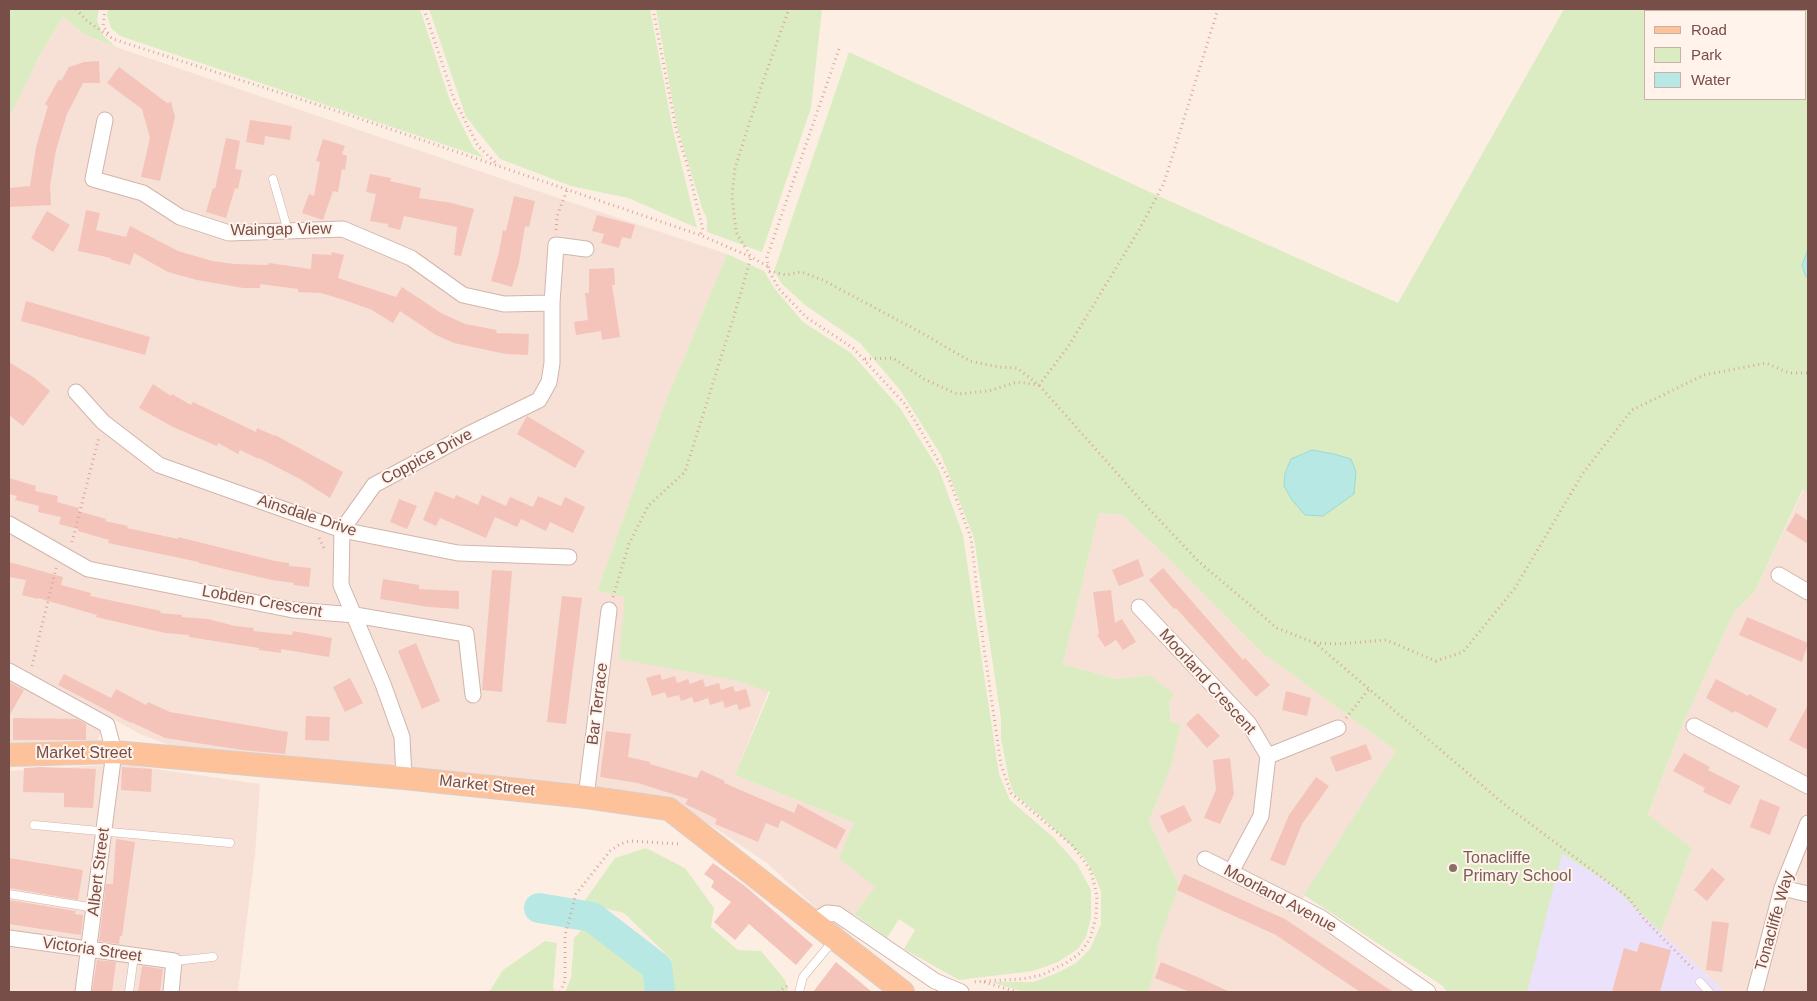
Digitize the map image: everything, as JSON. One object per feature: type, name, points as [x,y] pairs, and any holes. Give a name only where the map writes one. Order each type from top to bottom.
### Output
[{"type":"main road","name":"Market Street","points":[[9,755],[114,752],[404,778],[586,797],[669,809],[903,992]]},
{"type":"street","name":"Waingap View","points":[[105,120],[93,179],[143,194],[180,217],[229,233],[342,229],[411,258],[463,295],[504,304],[552,303]]},
{"type":"street","points":[[556,246],[586,249]]},
{"type":"street","name":"Coppice Drive","points":[[342,530],[374,485],[539,400],[549,382],[556,246]]},
{"type":"street","name":"Ainsdale Drive","points":[[76,392],[103,422],[160,465],[342,530],[458,553],[569,557]]},
{"type":"street","name":"Lobden Crescent","points":[[9,524],[88,569],[293,610],[356,615],[466,634],[473,695]]},
{"type":"street","points":[[342,530],[341,584],[356,615],[402,737],[404,778]]},
{"type":"street","points":[[1779,575],[1808,592]]},
{"type":"street","name":"Moorland Crescent","points":[[1140,607],[1249,724],[1268,756]]},
{"type":"street","name":"Bar Terrace","points":[[586,797],[609,610]]},
{"type":"street","points":[[9,671],[107,725],[114,752]]},
{"type":"street","points":[[1694,726],[1808,786]]},
{"type":"street","points":[[1231,872],[1261,816],[1268,756],[1338,728]]},
{"type":"street","name":"Albert Street","points":[[83,992],[114,752]]},
{"type":"street","name":"Tonacliffe Way","points":[[1755,992],[1782,888],[1808,823]]},
{"type":"street","name":"Moorland Avenue","points":[[1205,859],[1320,917],[1428,992]]},
{"type":"street","points":[[1782,888],[1808,894]]},
{"type":"street","points":[[813,922],[827,913],[837,914],[935,981],[960,992]]},
{"type":"street","name":"Victoria Street","points":[[9,938],[174,961]]},
{"type":"street","points":[[171,992],[174,961]]},
{"type":"lane","points":[[273,179],[288,231]]},
{"type":"lane","points":[[34,825],[230,843]]},
{"type":"lane","points":[[9,894],[94,908]]},
{"type":"lane","points":[[799,992],[803,977],[836,938]]},
{"type":"lane","points":[[128,992],[134,956]]},
{"type":"lane","points":[[174,961],[213,957]]},
{"type":"lane","points":[[1700,982],[1709,992]]},
{"type":"path","points":[[76,9],[87,21],[113,39],[346,114],[700,235],[751,257],[769,269],[786,275],[801,272],[823,280],[970,361],[999,367],[1017,368],[1039,386],[1198,561],[1277,628],[1315,643],[1504,804],[1628,897],[1644,919],[1697,973],[1700,982]]},
{"type":"path","points":[[104,9],[103,26],[113,39]]},
{"type":"path","points":[[424,9],[454,99],[478,146],[500,167]]},
{"type":"path","points":[[653,9],[676,129],[687,164],[703,230],[700,235]]},
{"type":"path","points":[[609,610],[629,544],[648,506],[685,472],[712,392],[751,257],[736,232],[732,196],[735,168],[765,75],[789,9]]},
{"type":"path","points":[[1039,386],[1068,347],[1139,230],[1164,183],[1218,9]]},
{"type":"path","points":[[839,50],[768,256],[769,269],[779,289],[806,317],[853,348],[905,404],[949,479],[971,538],[982,641],[1001,764],[1011,793],[1073,846],[1091,871],[1097,896],[1096,917],[1090,939],[1073,958],[1042,975],[1022,979],[963,983],[960,992]]},
{"type":"path","points":[[556,246],[557,216],[566,190]]},
{"type":"path","points":[[864,359],[884,360],[893,358],[924,379],[957,394],[989,391],[1017,382],[1039,386]]},
{"type":"path","points":[[1315,643],[1338,644],[1386,640],[1436,661],[1463,652],[1515,588],[1583,473],[1632,410],[1704,375],[1766,363],[1789,373],[1808,373]]},
{"type":"path","points":[[29,682],[103,422]]},
{"type":"path","points":[[1338,728],[1369,689]]},
{"type":"path","points":[[560,992],[565,981],[565,935],[576,894],[610,851],[620,844],[630,841],[642,840],[686,844],[702,834]]},
{"type":"path","points":[[980,982],[1017,992]]},
{"type":"shaded area","points":[[63,17],[85,35],[116,47],[727,254],[665,403],[597,591],[625,597],[734,680],[769,690],[735,775],[854,823],[875,887],[841,931],[767,863],[712,826],[645,795],[571,783],[326,764],[174,747],[140,734],[9,661],[9,118],[39,57]]},
{"type":"shaded area","points":[[1804,489],[1808,492],[1808,992],[1725,992],[1661,932],[1692,848],[1648,816],[1681,728],[1734,612],[1755,591]]},
{"type":"shaded area","points":[[1099,513],[1122,515],[1168,558],[1262,653],[1396,751],[1295,911],[1413,992],[1148,992],[1155,970],[1158,946],[1179,885],[1149,821],[1172,764],[1181,724],[1171,722],[1169,701],[1150,675],[1116,679],[1063,664]]},
{"type":"shaded area","points":[[9,679],[94,724],[101,731],[97,742],[9,746]]},
{"type":"shaded area","name":"Tonacliffe Primary School","points":[[1396,751],[1609,883],[1725,992],[1447,992],[1443,986],[1304,895]]},
{"type":"shaded area","points":[[121,764],[260,784],[255,854],[238,992],[9,992],[9,771]]},
{"type":"green space","points":[[9,9],[99,9],[97,20],[103,35],[116,47],[85,35],[63,17],[39,57],[9,118]]},
{"type":"green space","points":[[108,9],[420,9],[450,101],[473,147],[484,158],[120,36],[111,28],[107,15]]},
{"type":"green space","points":[[429,9],[650,9],[673,130],[697,228],[628,198],[571,186],[500,159],[466,117]]},
{"type":"green space","points":[[656,9],[822,9],[811,108],[762,252],[707,232],[707,219],[677,127]]},
{"type":"green space","points":[[1564,9],[1808,9],[1808,492],[1803,489],[1755,591],[1734,612],[1681,728],[1648,815],[1692,848],[1661,932],[1609,883],[1562,854],[1527,992],[1447,992],[1443,986],[1304,895],[1396,751],[1262,653],[1168,558],[1122,515],[1099,513],[1063,664],[1116,679],[1150,675],[1174,694],[1169,702],[1171,722],[1181,724],[1172,764],[1149,821],[1179,885],[1158,946],[1155,970],[1148,992],[1024,992],[991,982],[1033,982],[1055,974],[1076,963],[1090,949],[1101,924],[1101,891],[1085,859],[1045,820],[1014,794],[1009,780],[1001,739],[1001,719],[974,538],[941,455],[900,390],[860,343],[805,305],[782,284],[774,271],[849,52],[1154,194],[1398,303]]},
{"type":"green space","points":[[727,254],[764,271],[775,289],[803,322],[851,353],[900,408],[939,470],[963,535],[999,774],[1010,800],[1053,837],[1077,864],[1091,890],[1091,918],[1086,937],[1078,949],[1058,962],[1033,971],[959,980],[904,949],[915,930],[899,919],[887,938],[854,914],[875,887],[839,858],[854,823],[735,775],[770,692],[734,680],[619,659],[625,597],[597,591],[665,403]]},
{"type":"green space","points":[[646,848],[685,868],[714,908],[711,927],[738,950],[761,951],[785,980],[788,992],[671,992],[671,959],[624,913],[583,903],[615,858]]},
{"type":"green space","points":[[587,924],[644,972],[649,992],[565,992],[571,978],[574,938]]},
{"type":"green space","points":[[545,941],[557,943],[553,988],[556,992],[489,992],[503,970]]},
{"type":"water","points":[[1808,249],[1808,279],[1802,265]]},
{"type":"water","points":[[1312,450],[1351,459],[1356,472],[1354,494],[1323,516],[1305,515],[1292,500],[1284,486],[1285,473],[1291,459]]},
{"type":"building","points":[[99,61],[100,83],[83,83],[67,114],[56,150],[50,186],[51,205],[9,207],[9,188],[30,186],[36,147],[48,106],[45,104],[59,79],[61,81],[69,67],[84,62]]},
{"type":"building","points":[[119,67],[167,103],[171,102],[175,117],[160,181],[141,177],[150,138],[142,109],[107,83]]},
{"type":"building","points":[[250,120],[292,126],[290,140],[265,136],[264,145],[246,142]]},
{"type":"building","points":[[226,138],[240,141],[235,169],[242,170],[238,189],[235,188],[226,218],[206,212],[213,188],[215,189]]},
{"type":"building","points":[[323,139],[345,146],[342,154],[347,156],[345,170],[342,169],[338,192],[333,191],[323,220],[302,213],[309,194],[314,196],[320,162],[316,161]]},
{"type":"building","points":[[370,174],[391,178],[390,181],[421,188],[419,198],[452,203],[474,209],[461,256],[454,255],[457,227],[404,216],[400,230],[388,227],[388,224],[370,221],[376,194],[366,192]]},
{"type":"building","points":[[514,196],[535,201],[529,227],[525,226],[519,263],[512,287],[491,281],[503,230],[506,231]]},
{"type":"building","points":[[86,210],[100,213],[96,230],[126,237],[130,226],[178,251],[212,261],[234,264],[268,265],[269,263],[311,269],[312,254],[331,255],[332,252],[344,255],[338,278],[396,297],[402,287],[441,313],[465,324],[497,330],[496,333],[529,334],[528,355],[506,354],[454,343],[436,335],[400,311],[393,323],[372,310],[321,293],[298,292],[298,289],[260,284],[260,288],[243,288],[197,280],[168,272],[134,253],[130,265],[111,258],[78,251]]},
{"type":"building","points":[[47,211],[70,225],[53,252],[31,238]]},
{"type":"building","points":[[597,215],[635,225],[631,239],[622,237],[619,248],[601,243],[604,234],[592,231]]},
{"type":"building","points":[[614,268],[615,285],[612,285],[620,337],[602,340],[601,331],[576,335],[574,322],[588,320],[585,293],[589,293],[589,269]]},
{"type":"building","points":[[26,301],[150,337],[145,355],[21,321]]},
{"type":"building","points":[[9,362],[33,377],[50,391],[23,426],[9,415]]},
{"type":"building","points":[[153,384],[171,396],[172,394],[191,405],[193,402],[256,432],[257,428],[275,435],[343,472],[330,498],[300,479],[259,458],[240,450],[238,454],[218,443],[217,446],[173,427],[139,408]]},
{"type":"building","points":[[527,416],[585,451],[575,468],[517,434]]},
{"type":"building","points":[[9,478],[36,486],[35,491],[58,496],[57,502],[79,508],[78,511],[106,519],[105,521],[128,526],[127,528],[178,539],[178,537],[289,563],[289,566],[311,568],[309,587],[108,543],[109,540],[59,524],[61,517],[38,512],[39,506],[15,500],[17,496],[9,494]]},
{"type":"building","points":[[435,491],[454,499],[456,495],[478,505],[482,495],[506,506],[510,497],[533,507],[538,496],[561,506],[565,497],[585,507],[573,533],[550,522],[546,531],[521,519],[517,527],[495,517],[486,538],[440,518],[436,526],[423,520]]},
{"type":"building","points":[[399,499],[417,506],[407,529],[390,522]]},
{"type":"building","points":[[1796,513],[1808,521],[1808,544],[1786,530]]},
{"type":"building","points":[[1138,559],[1144,576],[1119,586],[1112,570]]},
{"type":"building","points":[[9,562],[63,577],[61,585],[91,593],[90,596],[161,611],[160,613],[208,619],[235,626],[254,628],[253,631],[292,635],[293,631],[332,638],[329,657],[281,649],[281,653],[259,650],[259,648],[189,637],[189,635],[165,633],[96,617],[97,615],[22,595],[26,580],[9,577]]},
{"type":"building","points":[[1163,568],[1243,660],[1245,658],[1270,685],[1256,697],[1149,580]]},
{"type":"building","points":[[492,570],[512,571],[502,692],[482,690]]},
{"type":"building","points":[[383,579],[419,585],[419,589],[459,591],[459,609],[429,607],[380,599]]},
{"type":"building","points":[[1111,590],[1115,623],[1122,619],[1136,642],[1123,650],[1116,640],[1105,647],[1097,635],[1099,634],[1093,592]]},
{"type":"building","points":[[562,596],[582,598],[566,724],[547,722]]},
{"type":"building","points":[[1747,617],[1808,643],[1802,662],[1739,635]]},
{"type":"building","points":[[416,643],[440,701],[422,709],[398,651]]},
{"type":"building","points":[[64,674],[111,698],[116,689],[146,705],[148,702],[170,712],[288,732],[285,754],[242,750],[165,738],[131,723],[58,685]]},
{"type":"building","points":[[660,674],[662,680],[675,676],[677,683],[688,679],[690,684],[703,679],[705,687],[719,683],[721,690],[733,686],[735,692],[746,689],[751,706],[739,710],[737,704],[725,708],[723,701],[710,705],[708,698],[694,703],[692,697],[681,701],[679,695],[667,698],[665,692],[652,696],[646,678]]},
{"type":"building","points":[[350,678],[363,703],[345,712],[333,687]]},
{"type":"building","points":[[1716,679],[1777,709],[1767,728],[1735,711],[1733,713],[1706,698]]},
{"type":"building","points":[[9,682],[24,690],[9,716]]},
{"type":"building","points":[[1286,691],[1311,698],[1307,716],[1282,710]]},
{"type":"building","points":[[1808,705],[1808,750],[1789,740]]},
{"type":"building","points":[[1198,713],[1220,736],[1207,748],[1186,724]]},
{"type":"building","points":[[306,716],[330,717],[329,741],[305,740]]},
{"type":"building","points":[[13,718],[77,719],[86,724],[86,740],[13,740]]},
{"type":"building","points":[[606,731],[631,734],[628,757],[650,762],[650,764],[697,778],[701,770],[725,781],[724,783],[794,813],[798,804],[846,830],[836,849],[781,820],[778,828],[766,823],[758,842],[715,824],[717,819],[685,804],[688,799],[638,783],[600,777]]},
{"type":"building","points":[[1366,744],[1372,759],[1336,772],[1330,757]]},
{"type":"building","points":[[1684,753],[1710,767],[1708,770],[1740,786],[1730,805],[1703,792],[1705,788],[1673,771]]},
{"type":"building","points":[[1230,758],[1234,794],[1220,824],[1204,818],[1216,790],[1213,760]]},
{"type":"building","points":[[122,767],[152,769],[151,792],[121,790]]},
{"type":"building","points":[[24,768],[96,769],[93,808],[64,807],[64,793],[23,792]]},
{"type":"building","points":[[1316,777],[1329,786],[1302,824],[1285,866],[1270,860],[1289,815]]},
{"type":"building","points":[[1760,799],[1780,807],[1770,835],[1750,827]]},
{"type":"building","points":[[1184,805],[1192,821],[1168,833],[1160,816]]},
{"type":"building","points":[[116,839],[135,842],[122,936],[120,936],[119,944],[99,941],[106,884],[113,884]]},
{"type":"building","points":[[9,858],[83,870],[78,900],[9,888]]},
{"type":"building","points":[[713,863],[745,886],[813,945],[796,965],[749,924],[735,940],[714,922],[731,902],[711,887],[714,881],[704,874]]},
{"type":"building","points":[[1712,868],[1725,879],[1707,901],[1694,890]]},
{"type":"building","points":[[1184,874],[1285,919],[1393,992],[1360,992],[1276,935],[1177,890]]},
{"type":"building","points":[[9,900],[76,911],[75,914],[83,915],[81,935],[9,924]]},
{"type":"building","points":[[1712,921],[1729,923],[1722,972],[1706,970]]},
{"type":"building","points":[[1640,942],[1671,950],[1660,992],[1612,992],[1624,948],[1637,952]]},
{"type":"building","points":[[97,960],[116,962],[112,992],[92,992]]},
{"type":"building","points":[[836,962],[872,992],[813,992]]},
{"type":"building","points":[[1161,962],[1230,992],[1190,992],[1155,978]]},
{"type":"building","points":[[142,966],[163,969],[160,992],[138,992]]},
{"type":"waterway","points":[[539,908],[592,917],[657,967],[660,992]]},
{"type":"place","name":"Tonacliffe Primary School","points":[[1453,868]]}]
